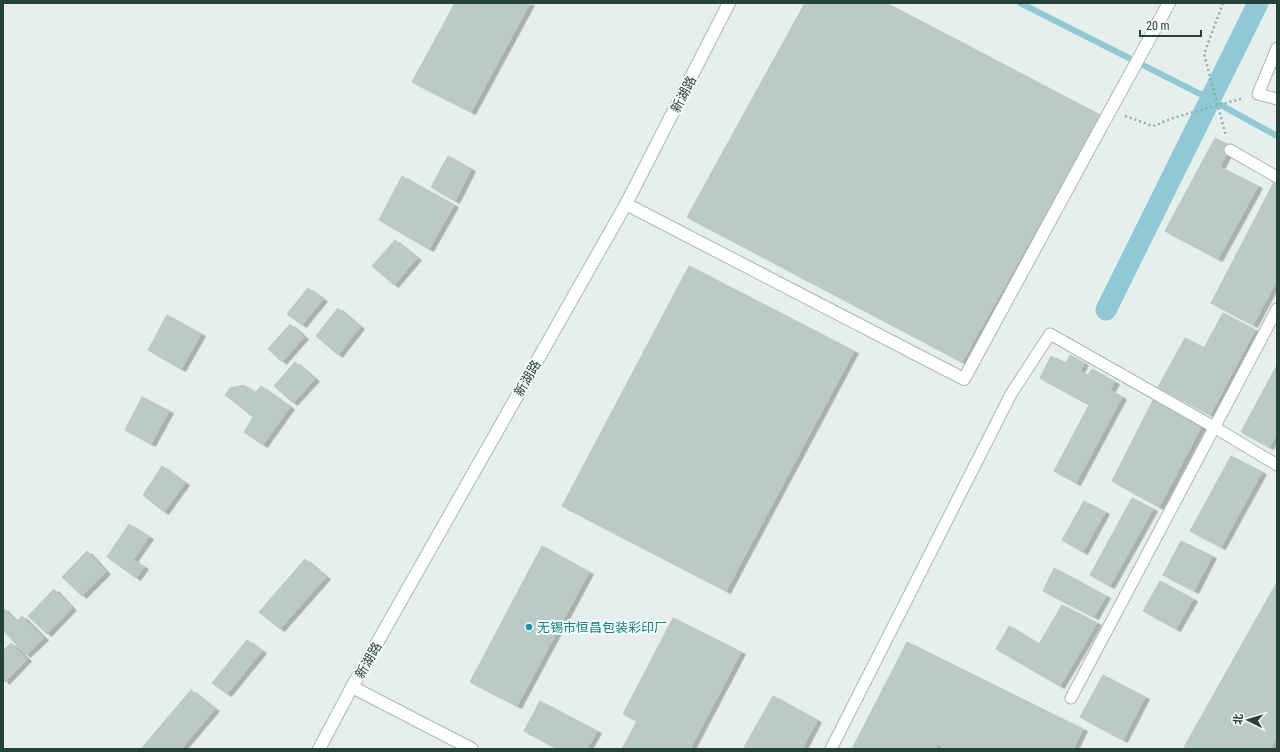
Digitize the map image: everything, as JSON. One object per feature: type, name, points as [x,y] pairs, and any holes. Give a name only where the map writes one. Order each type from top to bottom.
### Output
[{"type":"street","name":"新湖路","points":[[319,749],[352,687],[626,204],[729,3]]},
{"type":"street","points":[[626,204],[964,379],[1170,3]]},
{"type":"street","points":[[352,687],[472,749]]},
{"type":"lane","points":[[1277,48],[1258,94],[1277,99]]},
{"type":"lane","points":[[1230,150],[1277,177]]},
{"type":"lane","points":[[1071,698],[1277,309]]},
{"type":"lane","points":[[831,749],[1011,394],[1050,334],[1214,427],[1277,465]]},
{"type":"path","points":[[1223,3],[1204,54],[1230,150]]},
{"type":"path","points":[[1110,111],[1152,126],[1176,117],[1258,94]]},
{"type":"building","points":[[455,3],[530,3],[471,112],[412,82]]},
{"type":"building","points":[[805,3],[886,3],[1100,115],[962,362],[687,217]]},
{"type":"building","points":[[1215,138],[1231,146],[1220,167],[1258,186],[1218,259],[1165,231]]},
{"type":"building","points":[[448,156],[471,169],[455,201],[431,187]]},
{"type":"building","points":[[402,176],[454,205],[429,249],[379,220]]},
{"type":"building","points":[[1274,182],[1277,184],[1277,280],[1253,325],[1211,303]]},
{"type":"building","points":[[395,240],[417,258],[394,285],[372,266]]},
{"type":"building","points":[[689,266],[854,351],[726,591],[562,506]]},
{"type":"building","points":[[308,288],[323,299],[302,325],[287,314]]},
{"type":"building","points":[[338,308],[360,327],[338,355],[316,336]]},
{"type":"building","points":[[1223,313],[1255,330],[1210,415],[1158,387],[1185,338],[1204,348]]},
{"type":"building","points":[[167,315],[201,334],[181,369],[148,350]]},
{"type":"building","points":[[290,324],[304,337],[282,362],[268,349]]},
{"type":"building","points":[[1070,355],[1084,363],[1080,371],[1088,375],[1092,369],[1115,382],[1110,390],[1122,397],[1076,483],[1054,471],[1089,405],[1040,378],[1051,356],[1066,363]]},
{"type":"building","points":[[295,362],[315,379],[293,403],[274,386]]},
{"type":"building","points":[[1277,365],[1277,434],[1269,447],[1241,432]]},
{"type":"building","points":[[244,385],[255,393],[261,386],[290,407],[263,445],[244,432],[253,417],[225,395],[230,388]]},
{"type":"building","points":[[142,397],[169,411],[151,444],[125,430]]},
{"type":"building","points":[[1153,400],[1202,425],[1159,507],[1112,481]]},
{"type":"building","points":[[1231,456],[1262,472],[1221,547],[1190,531]]},
{"type":"building","points":[[162,466],[185,483],[164,512],[143,495]]},
{"type":"building","points":[[1132,498],[1153,509],[1110,586],[1090,575]]},
{"type":"building","points":[[1084,501],[1105,512],[1083,552],[1062,540]]},
{"type":"building","points":[[129,524],[149,537],[133,560],[144,567],[136,578],[107,557]]},
{"type":"building","points":[[1181,541],[1212,556],[1194,591],[1163,575]]},
{"type":"building","name":"无锡市恒昌包装彩印厂","points":[[542,546],[589,572],[517,706],[470,682]]},
{"type":"building","points":[[87,551],[106,572],[82,596],[62,577]]},
{"type":"building","points":[[305,559],[326,577],[280,629],[259,612]]},
{"type":"building","points":[[1054,568],[1106,596],[1094,617],[1043,591]]},
{"type":"building","points":[[1160,581],[1193,599],[1176,629],[1143,611]]},
{"type":"building","points":[[1277,582],[1277,736],[1270,749],[1183,749]]},
{"type":"building","points":[[54,589],[72,608],[47,634],[28,616]]},
{"type":"building","points":[[1062,605],[1097,623],[1060,686],[996,649],[1009,626],[1039,644]]},
{"type":"building","points":[[3,608],[16,622],[22,616],[44,638],[26,655],[3,630]]},
{"type":"building","points":[[673,618],[741,652],[690,749],[622,749],[637,721],[623,714]]},
{"type":"building","points":[[247,640],[262,651],[227,694],[212,683]]},
{"type":"building","points":[[907,642],[1083,729],[1073,749],[946,749],[938,744],[935,749],[852,749]]},
{"type":"building","points":[[11,643],[27,659],[5,682],[3,680],[3,651]]},
{"type":"building","points":[[1103,675],[1145,697],[1123,740],[1080,717]]},
{"type":"building","points":[[191,690],[215,709],[181,749],[141,749]]},
{"type":"building","points":[[773,696],[817,720],[802,749],[743,749]]},
{"type":"building","points":[[540,701],[597,731],[587,749],[558,749],[524,731]]},
{"type":"waterway","points":[[1020,3],[1210,99],[1277,136]]},
{"type":"waterway","points":[[1106,310],[1258,3]]},
{"type":"place","name":"无锡市恒昌包装彩印厂","points":[[529,627]]}]
